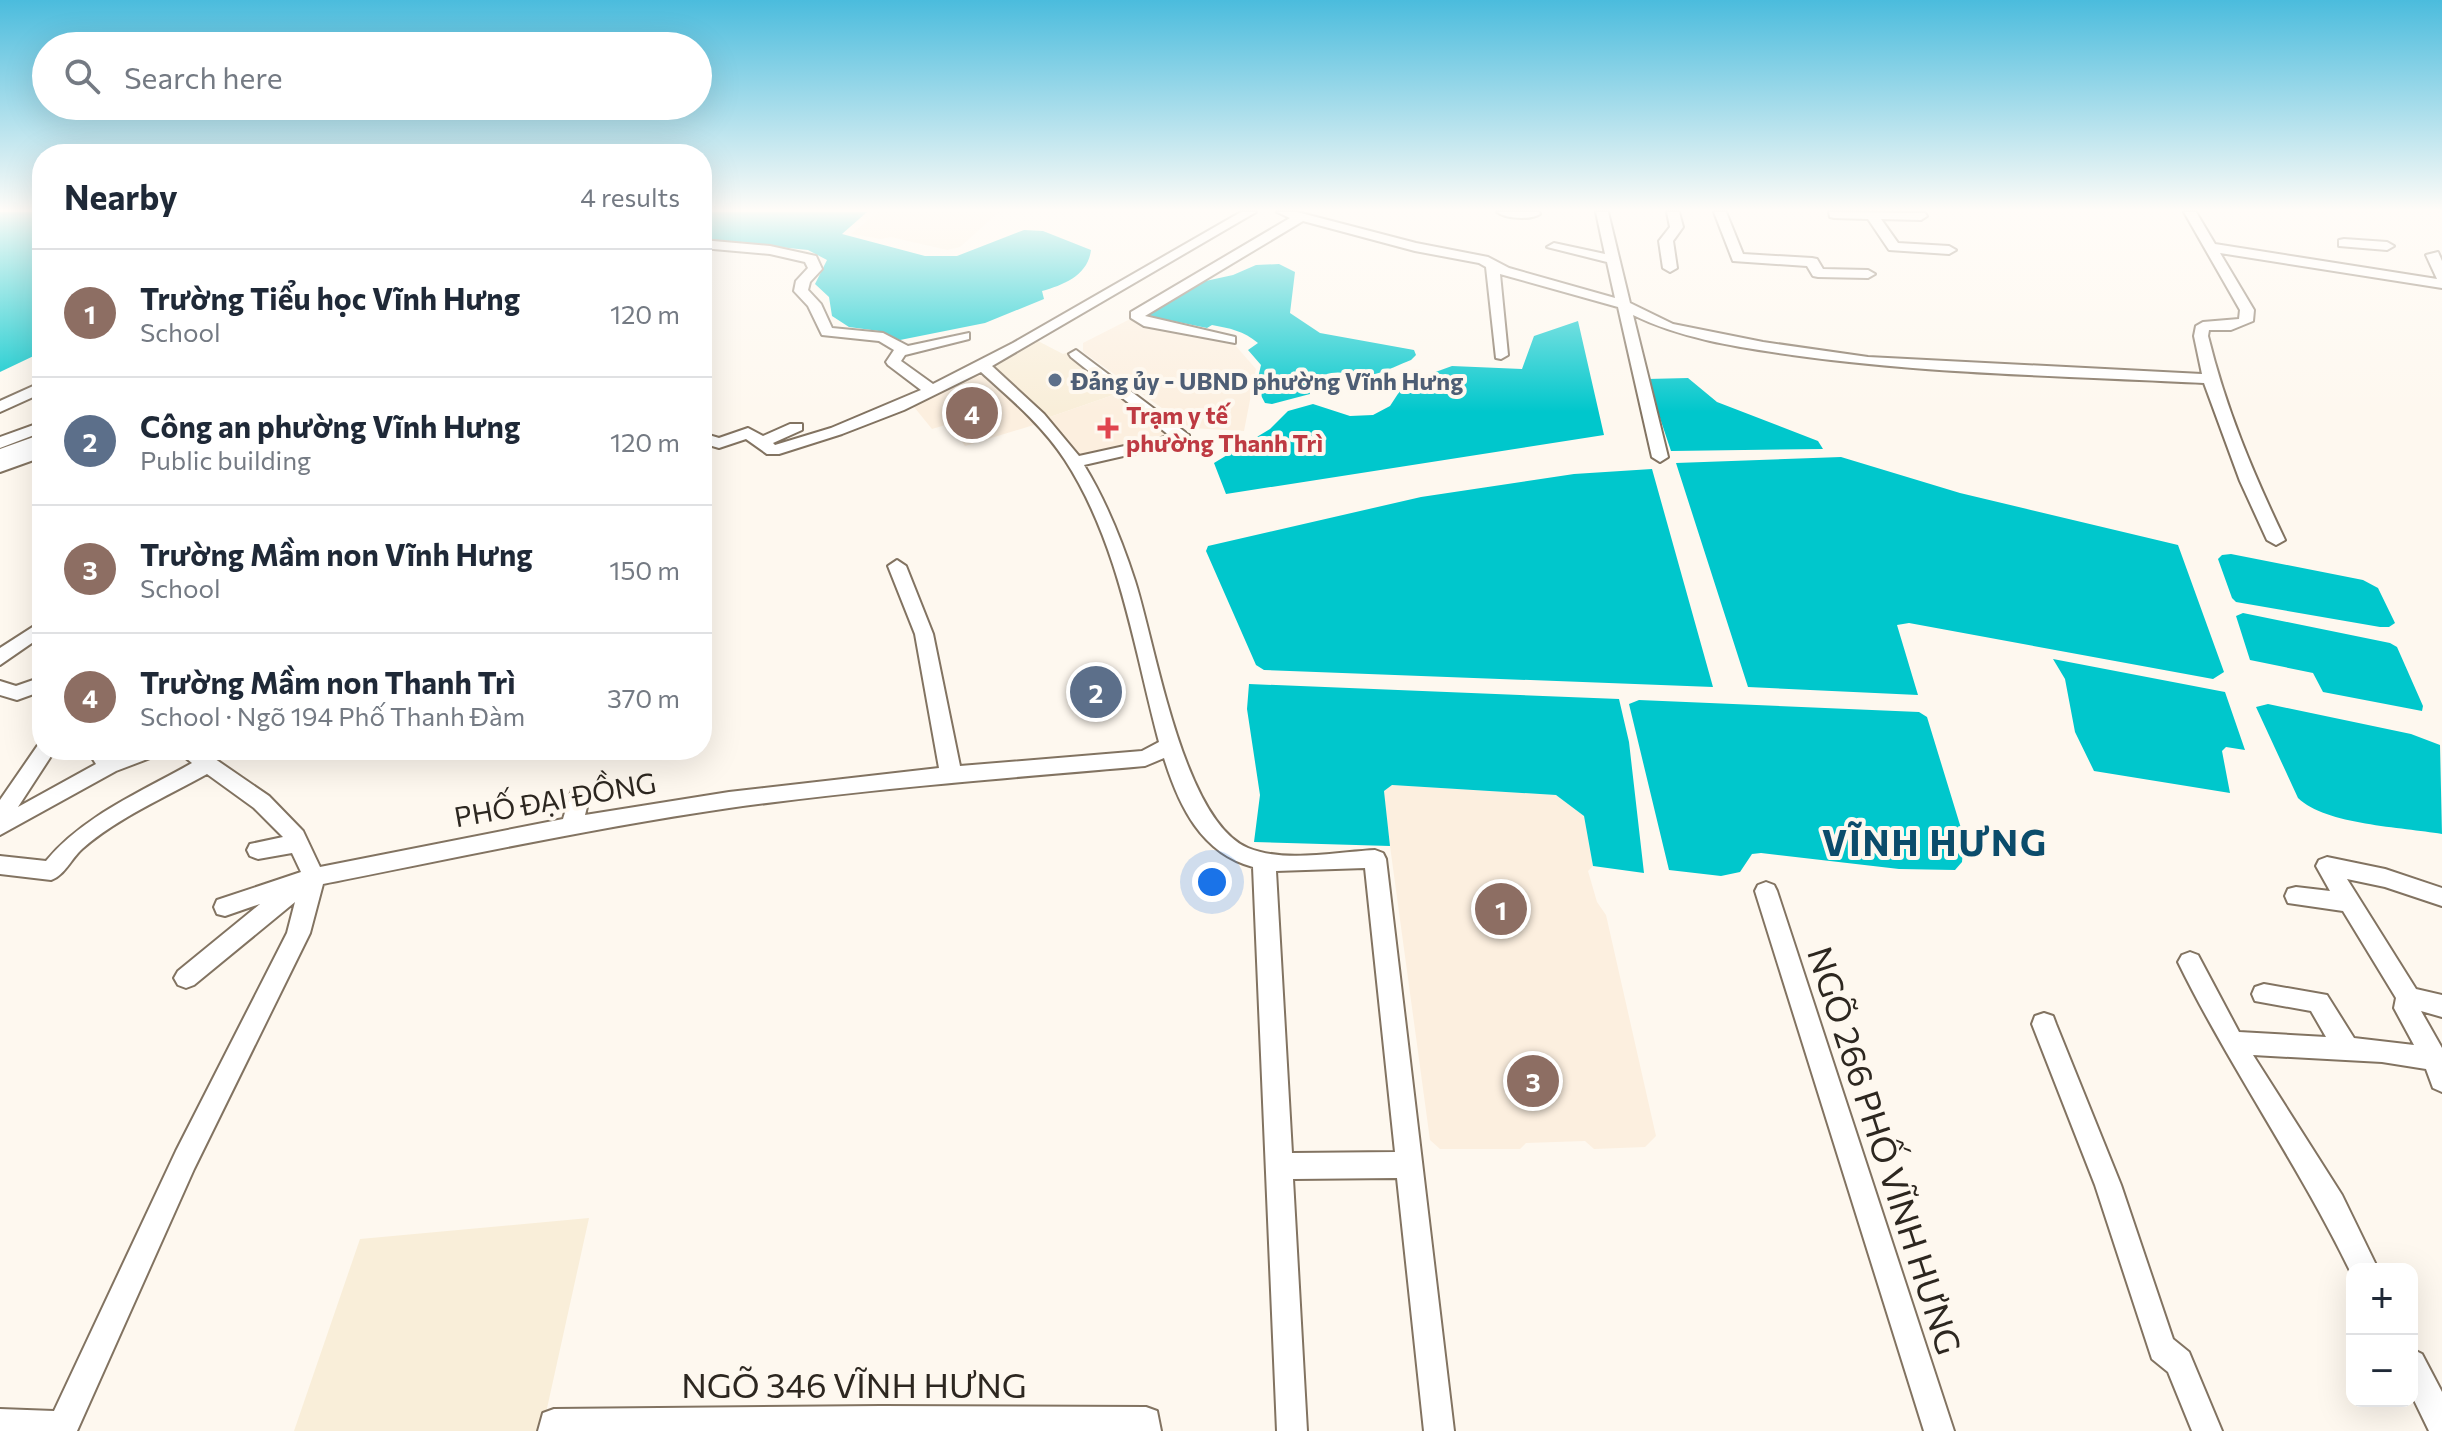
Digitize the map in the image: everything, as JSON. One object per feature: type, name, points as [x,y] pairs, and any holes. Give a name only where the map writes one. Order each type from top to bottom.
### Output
[{"type":"street","points":[[805,279],[801,291],[814,304],[827,332],[883,337],[901,350],[915,350],[964,336]]},
{"type":"street","points":[[754,438],[773,451],[837,433],[983,366],[1134,279]]},
{"type":"street","points":[[1197,279],[1136,315],[1139,320],[1149,324],[1230,340]]},
{"type":"street","points":[[1493,279],[1501,355]]},
{"type":"street","points":[[1532,279],[1622,304],[1669,327],[1763,346],[1868,361],[2212,379]]},
{"type":"street","points":[[1620,279],[1624,293],[1622,304],[1660,457]]},
{"type":"street","points":[[1819,279],[1821,290]]},
{"type":"street","points":[[2228,279],[2247,310],[2246,321],[2231,326],[2203,326],[2201,336],[2215,396],[2248,481],[2276,540]]},
{"type":"street","points":[[2409,279],[2442,284]]},
{"type":"street","points":[[901,350],[893,362],[931,390]]},
{"type":"street","points":[[1074,462],[1183,438],[1076,354]]},
{"type":"street","points":[[983,366],[1054,434],[1074,462],[1099,508],[1116,554],[1169,746],[1191,801],[1213,835],[1237,853],[1264,861],[1375,859],[1439,1431]]},
{"type":"street","points":[[0,407],[32,392]]},
{"type":"street","points":[[712,441],[719,443],[754,438],[796,427]]},
{"type":"street","points":[[17,451],[32,437]]},
{"type":"street","points":[[897,566],[924,634],[951,775]]},
{"type":"street","points":[[0,658],[32,634]]},
{"type":"street","points":[[0,688],[17,693],[32,688]]},
{"type":"street","name":"PHỐ ĐẠI ĐỒNG","points":[[306,864],[729,800],[951,775],[1145,758],[1169,746]]},
{"type":"street","points":[[0,817],[38,760]]},
{"type":"street","points":[[0,827],[100,760]]},
{"type":"street","points":[[0,1424],[62,1429],[167,1199],[298,933],[306,864],[294,835],[269,810],[204,760]]},
{"type":"street","points":[[0,865],[51,871],[71,846],[88,832],[209,763]]},
{"type":"street","points":[[572,826],[579,795]]},
{"type":"street","points":[[258,850],[306,864]]},
{"type":"street","points":[[1264,861],[1292,1431]]},
{"type":"street","points":[[225,907],[306,864]]},
{"type":"street","points":[[186,978],[306,864]]},
{"type":"street","points":[[2442,897],[2385,878],[2327,866],[2408,997],[2442,1006]]},
{"type":"street","name":"NGÕ 266 PHỐ VĨNH HƯNG","points":[[1766,891],[1939,1431]]},
{"type":"street","points":[[2296,896],[2347,902]]},
{"type":"street","points":[[2190,962],[2232,1043],[2332,1204],[2361,1263]]},
{"type":"street","points":[[2264,994],[2318,1002],[2348,1050]]},
{"type":"street","points":[[2408,997],[2406,1008],[2438,1070]]},
{"type":"street","points":[[2044,1024],[2108,1185],[2162,1349],[2179,1362],[2207,1431]]},
{"type":"street","points":[[2232,1043],[2348,1050],[2438,1070]]},
{"type":"street","points":[[1280,1166],[1408,1165]]},
{"type":"street","points":[[2418,1376],[2442,1424]]},
{"type":"street","name":"NGÕ 346 VĨNH HƯNG","points":[[554,1428],[1146,1422],[1146,1431]]},
{"type":"shaded area","points":[[1136,316],[1228,337],[1256,369],[1244,431],[1190,428],[1083,352],[1083,343]]},
{"type":"shaded area","name":"Đảng ủy - UBND phường Vĩnh Hưng","points":[[1038,341],[1063,354],[1069,352],[1119,393],[1047,418],[993,366]]},
{"type":"shaded area","points":[[974,375],[986,376],[1037,424],[965,446],[949,424],[932,429],[910,402]]},
{"type":"shaded area","name":"Trạm y tế phường Thanh Trì","points":[[1119,393],[1173,438],[1078,458],[1047,418]]},
{"type":"shaded area","points":[[1392,785],[1556,795],[1584,816],[1593,866],[1588,871],[1597,902],[1606,915],[1656,1136],[1645,1147],[1594,1149],[1585,1141],[1526,1143],[1520,1149],[1440,1149],[1430,1140],[1384,791]]},
{"type":"shaded area","points":[[589,1218],[542,1431],[294,1431],[360,1239]]},
{"type":"water","points":[[0,279],[32,279],[32,357],[0,372]]},
{"type":"water","points":[[818,279],[1072,279],[1042,291],[1044,299],[985,323],[900,340],[879,331],[849,327],[832,316],[829,297],[815,284]]},
{"type":"water","points":[[1216,279],[1294,279],[1290,313],[1320,333],[1414,350],[1416,355],[1411,360],[1375,374],[1326,374],[1308,385],[1310,394],[1265,403],[1256,386],[1261,365],[1248,350],[1258,343],[1253,339],[1224,327],[1212,325],[1207,328],[1144,315],[1201,282]]},
{"type":"water","points":[[1578,321],[1604,435],[1226,494],[1214,463],[1270,429],[1288,411],[1313,404],[1350,416],[1373,415],[1390,406],[1405,383],[1452,366],[1522,369],[1534,336]]},
{"type":"water","points":[[1688,378],[1717,402],[1818,441],[1823,449],[1671,451],[1647,379]]},
{"type":"water","points":[[1841,457],[1960,493],[2178,545],[2224,672],[2213,679],[1909,623],[1897,625],[1918,695],[1748,687],[1676,463]]},
{"type":"water","points":[[1652,469],[1713,687],[1264,670],[1256,665],[1206,551],[1208,546],[1421,497],[1574,474]]},
{"type":"water","points":[[2231,554],[2363,580],[2378,588],[2395,623],[2380,627],[2236,602],[2218,559]]},
{"type":"water","points":[[2243,613],[2390,643],[2397,647],[2423,706],[2422,711],[2323,692],[2313,673],[2250,660],[2236,616]]},
{"type":"water","points":[[2053,659],[2225,692],[2245,750],[2226,747],[2222,751],[2230,793],[2094,771],[2075,732],[2065,679]]},
{"type":"water","points":[[1249,684],[1619,699],[1629,742],[1644,873],[1593,866],[1584,816],[1556,795],[1392,785],[1384,791],[1390,846],[1254,842],[1260,795],[1247,709]]},
{"type":"water","points":[[1639,700],[1919,712],[1927,717],[1964,838],[1962,862],[1955,870],[1899,869],[1761,853],[1752,854],[1740,872],[1721,876],[1669,870],[1629,704]]},
{"type":"water","points":[[2268,704],[2411,734],[2440,745],[2442,834],[2345,819],[2311,807],[2298,798],[2256,707]]},
{"type":"place","name":"Đảng ủy - UBND phường Vĩnh Hưng","points":[[1055,380]]},
{"type":"place","name":"Trường Mầm non Thanh Trì","points":[[972,413]]},
{"type":"place","name":"Trạm y tế phường Thanh Trì","points":[[1108,428]]},
{"type":"place","name":"Công an phường Vĩnh Hưng","points":[[1096,692]]},
{"type":"place","name":"Trường Tiểu học Vĩnh Hưng","points":[[1501,909]]},
{"type":"place","name":"Trường Mầm non Vĩnh Hưng","points":[[1533,1081]]},
{"type":"district","name":"VĨNH HƯNG","points":[[1935,841]]}]
